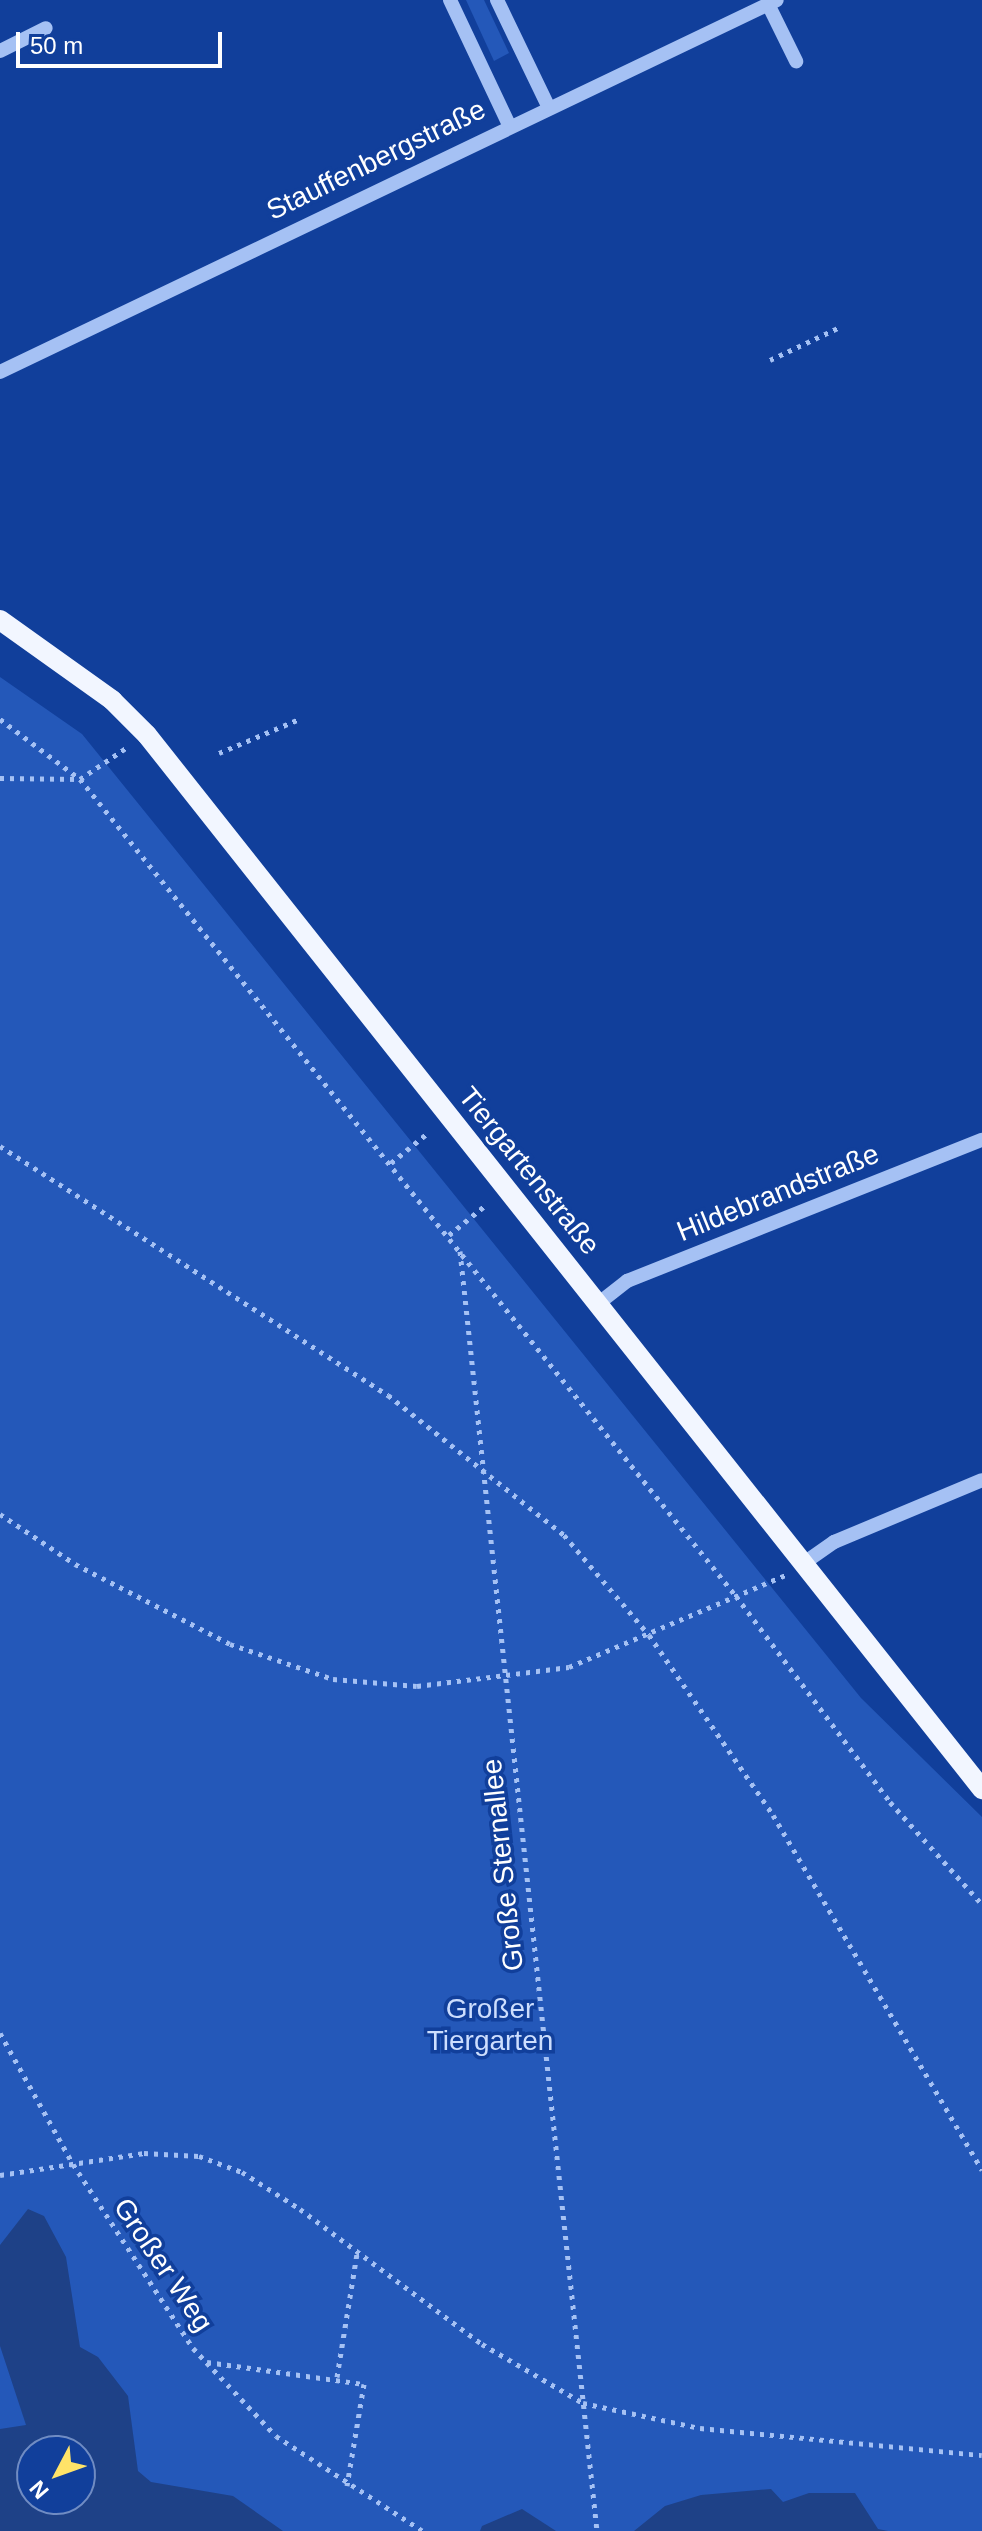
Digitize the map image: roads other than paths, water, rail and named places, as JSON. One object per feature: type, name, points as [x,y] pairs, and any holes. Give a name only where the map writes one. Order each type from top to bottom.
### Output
[{"type":"main road","name":"Tiergartenstraße","points":[[0,620],[112,700],[147,735],[599,1303],[797,1568],[982,1789]]},
{"type":"street","points":[[450,0],[509,125]]},
{"type":"street","points":[[497,0],[548,106]]},
{"type":"street","points":[[772,2],[796,61]]},
{"type":"street","name":"Stauffenbergstraße","points":[[0,372],[548,106],[772,2]]},
{"type":"street","points":[[0,51],[46,28]]},
{"type":"street","name":"Hildebrandstraße","points":[[599,1303],[627,1281],[982,1140]]},
{"type":"street","points":[[797,1568],[834,1542],[982,1480]]},
{"type":"park label","name":"Großer Tiergarten","points":[[490,2025]]}]
